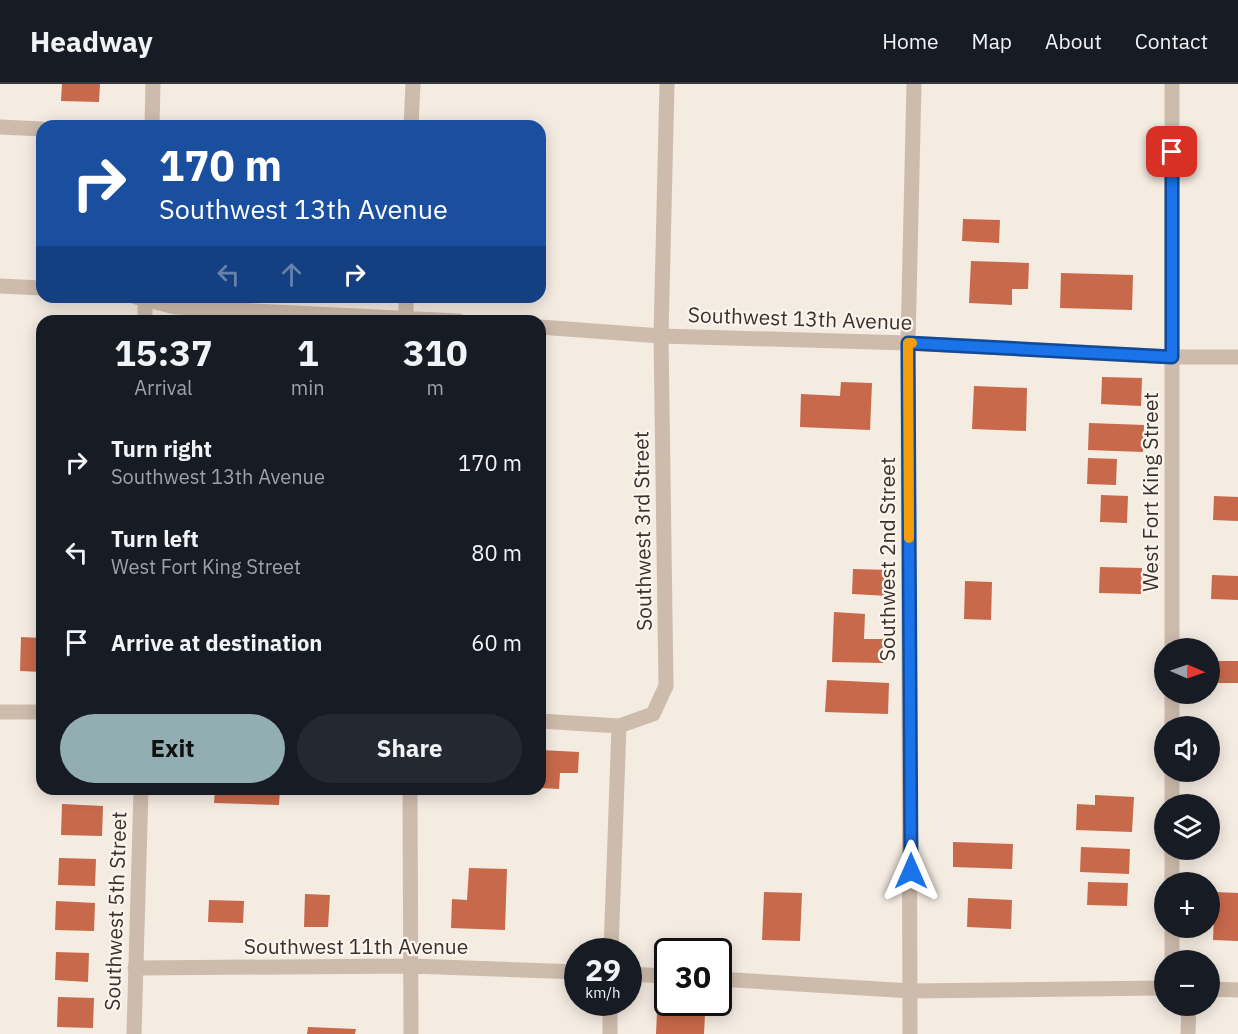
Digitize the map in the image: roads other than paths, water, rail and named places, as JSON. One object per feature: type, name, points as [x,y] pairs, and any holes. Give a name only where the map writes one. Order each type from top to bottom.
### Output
[{"type":"street","points":[[152,120],[153,84]]},
{"type":"street","points":[[411,120],[413,84]]},
{"type":"street","name":"Southwest 3rd Street","points":[[619,726],[653,714],[666,686],[661,336],[667,84]]},
{"type":"street","name":"Southwest 2nd Street","points":[[910,1034],[908,343],[914,84]]},
{"type":"street","name":"West Fort King Street","points":[[1172,84],[1172,638]]},
{"type":"street","points":[[0,127],[36,129]]},
{"type":"street","points":[[0,286],[36,288]]},
{"type":"street","points":[[160,303],[175,307],[329,315]]},
{"type":"street","name":"Southwest 13th Avenue","points":[[546,327],[661,336],[908,343],[1172,357],[1238,357]]},
{"type":"street","points":[[0,712],[36,712]]},
{"type":"street","points":[[546,721],[619,726],[611,938]]},
{"type":"street","name":"Southwest 5th Street","points":[[134,1034],[141,795]]},
{"type":"street","points":[[410,795],[411,1034]]},
{"type":"street","name":"Southwest 11th Avenue","points":[[135,968],[411,966],[564,971]]},
{"type":"street","points":[[732,980],[911,991],[1154,988]]},
{"type":"street","points":[[1220,989],[1238,990]]},
{"type":"street","points":[[610,1016],[610,1034]]},
{"type":"street","points":[[1188,1034],[1189,1016]]}]
